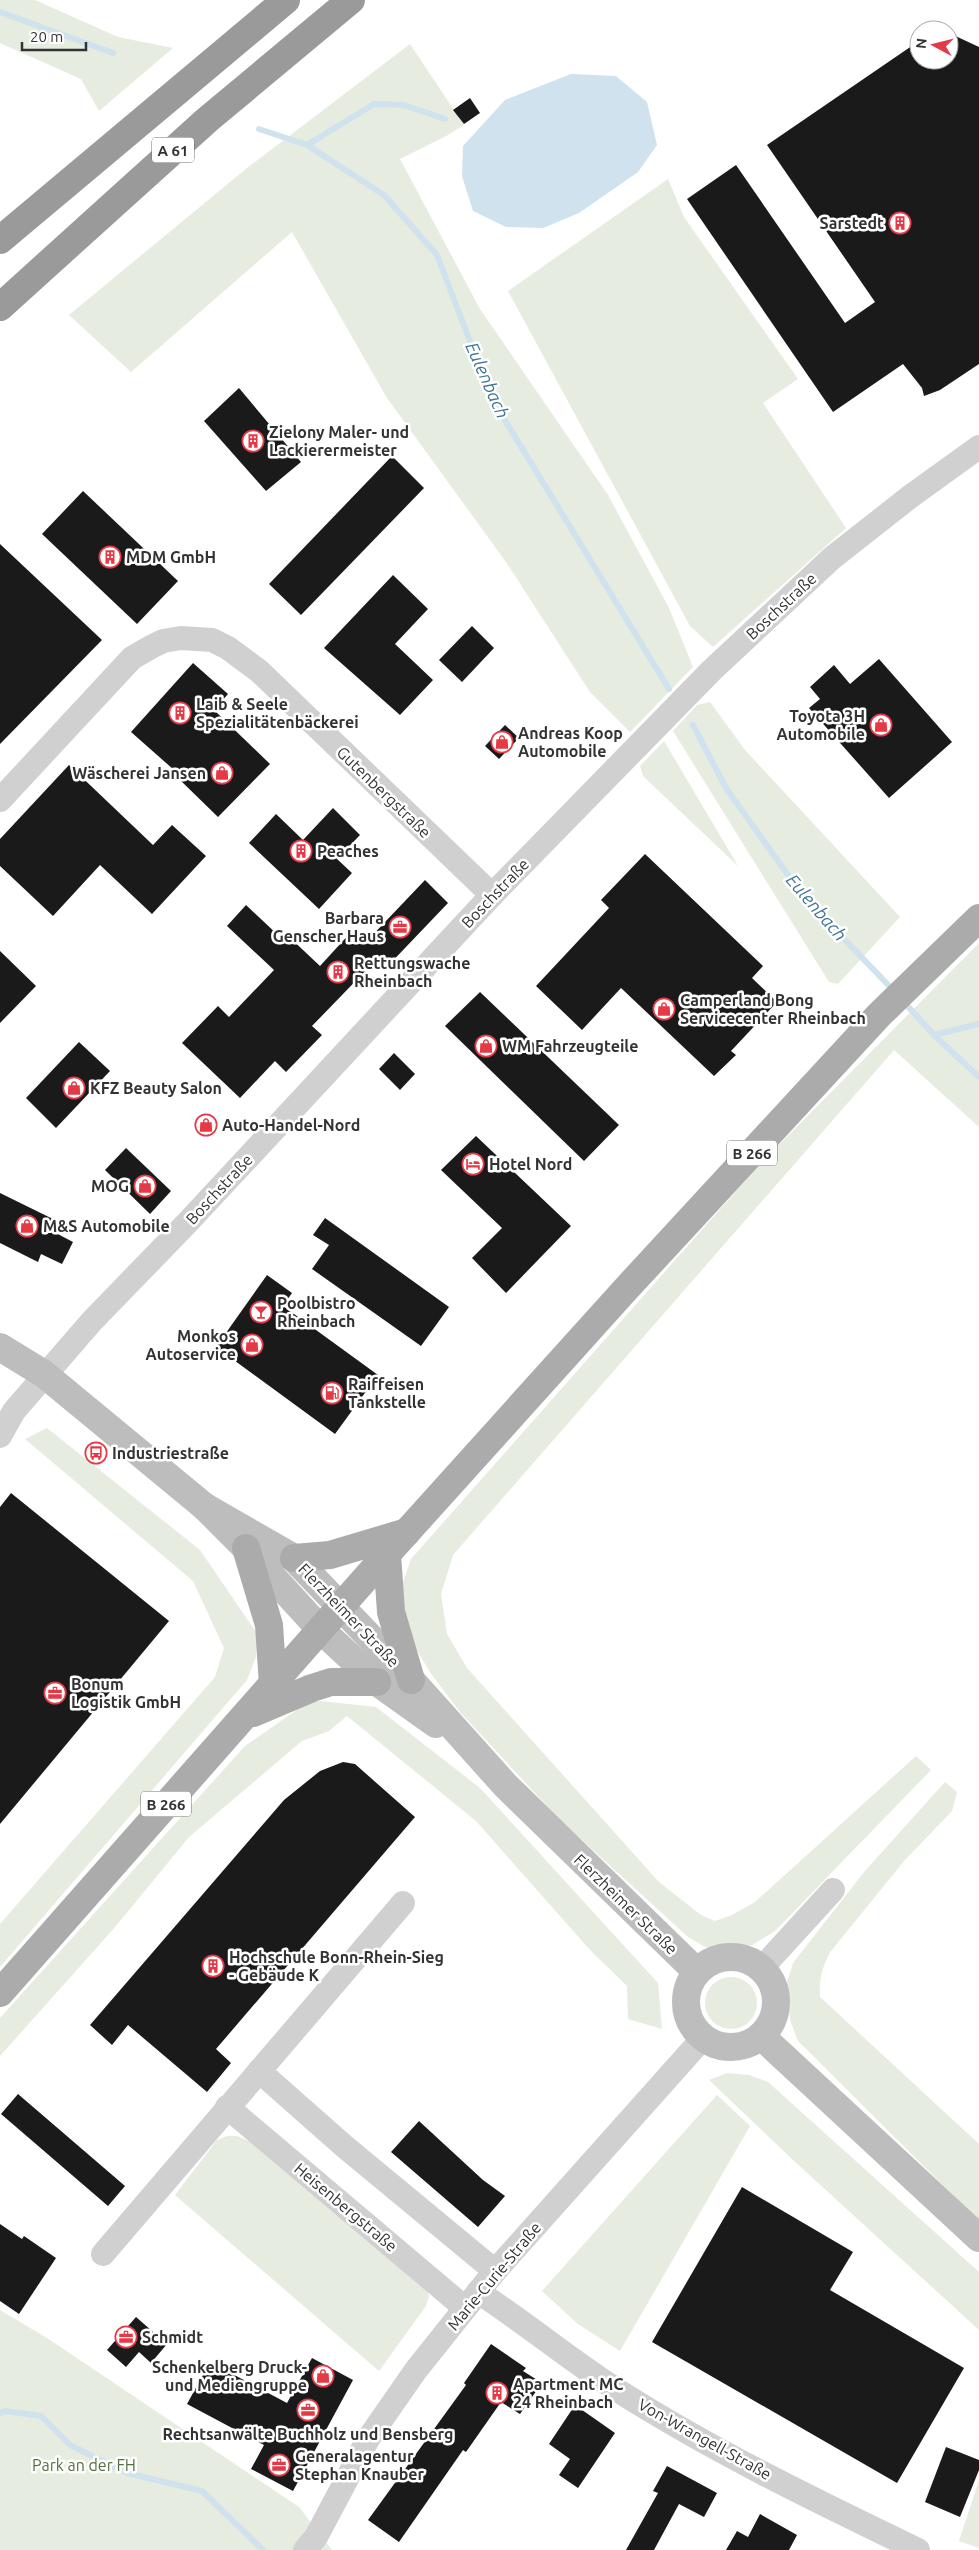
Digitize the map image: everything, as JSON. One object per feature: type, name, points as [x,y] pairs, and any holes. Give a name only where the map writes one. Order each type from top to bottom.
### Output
[{"type":"highway","name":"A 61","points":[[0,240],[286,0]]},
{"type":"highway","name":"A 61","points":[[0,307],[207,120],[351,0]]},
{"type":"main road","name":"B 266","points":[[0,1993],[387,1554],[632,1283],[879,1015],[979,918]]},
{"type":"main road","name":"Flerzheimer Straße","points":[[0,1347],[44,1374],[205,1507],[322,1630],[377,1682],[472,1750]]},
{"type":"main road","name":"Flerzheimer Straße","points":[[205,1507],[294,1558],[411,1680],[472,1750],[512,1792],[697,1972]]},
{"type":"main road","points":[[294,1558],[330,1555],[407,1532]]},
{"type":"main road","points":[[246,1548],[270,1625],[273,1685]]},
{"type":"main road","points":[[387,1554],[391,1612],[411,1680]]},
{"type":"main road","points":[[245,1717],[312,1688],[331,1682],[377,1682]]},
{"type":"main road","points":[[721,1958],[749,1961],[760,1969],[770,1980],[775,1994],[775,2010],[770,2024],[761,2036],[748,2044],[732,2047],[717,2045],[703,2038],[693,2027],[687,2014],[686,1999],[689,1985],[697,1972],[721,1958]]},
{"type":"main road","points":[[761,2036],[979,2238]]},
{"type":"street","name":"Boschstraße","points":[[44,1374],[492,896],[712,670],[832,558],[911,496],[979,447]]},
{"type":"street","name":"Gutenbergstraße","points":[[0,800],[132,658],[163,641],[181,638],[212,640],[228,648],[259,671],[492,896]]},
{"type":"street","points":[[0,1436],[14,1411],[44,1374]]},
{"type":"street","points":[[760,1969],[833,1890]]},
{"type":"street","points":[[103,2254],[403,1903]]},
{"type":"street","name":"Marie-Curie-Straße","points":[[311,2546],[368,2439],[416,2370],[495,2271],[703,2038]]},
{"type":"street","points":[[259,2071],[352,2153],[495,2271]]},
{"type":"street","name":"Heisenbergstraße","points":[[228,2106],[472,2300]]},
{"type":"street","name":"Von-Wrangell-Straße","points":[[472,2300],[666,2419],[830,2509],[918,2550]]},
{"type":"green space","points":[[0,0],[35,0],[118,37],[173,48],[99,111],[81,79],[0,43]]},
{"type":"green space","points":[[410,44],[464,125],[400,159],[480,309],[608,495],[669,608],[693,667],[630,732],[590,692],[506,562],[387,398],[292,232],[131,372],[69,315],[247,168]]},
{"type":"green space","points":[[668,179],[684,217],[798,379],[763,403],[846,528],[713,647],[690,626],[508,291]]},
{"type":"green space","points":[[710,702],[745,750],[900,917],[838,984],[829,982],[673,731],[697,705]]},
{"type":"green space","points":[[664,741],[738,866],[643,776],[640,766]]},
{"type":"green space","points":[[979,943],[979,1127],[894,1050],[453,1555],[441,1594],[447,1634],[467,1668],[659,1882],[701,1915],[715,1921],[732,1915],[755,1902],[916,1756],[931,1770],[775,1931],[752,1945],[705,1947],[688,1937],[558,1818],[460,1712],[432,1675],[412,1643],[402,1618],[402,1586],[411,1559],[760,1164]]},
{"type":"green space","points":[[47,1428],[200,1550],[258,1635],[256,1657],[247,1680],[0,1967],[0,1924],[215,1677],[224,1648],[193,1581],[25,1439]]},
{"type":"green space","points":[[311,1700],[376,1707],[480,1788],[658,1983],[662,2029],[628,2019],[627,1986],[590,1950],[476,1821],[347,1716],[329,1731],[302,1741],[189,1837],[116,1926],[0,2056],[0,2018],[245,1746]]},
{"type":"green space","points":[[945,1782],[957,1792],[952,1811],[904,1861],[831,1951],[822,1973],[820,1997],[979,2144],[979,2221],[798,2041],[790,2020],[787,1982],[793,1963],[865,1871]]},
{"type":"green space","points":[[731,1977],[741,1979],[749,1985],[755,1993],[757,2003],[755,2013],[749,2021],[741,2027],[731,2029],[721,2027],[713,2021],[707,2013],[705,2003],[707,1993],[713,1985],[721,1979]]},
{"type":"green space","points":[[727,2073],[749,2075],[768,2082],[979,2272],[979,2330],[792,2159],[709,2080]]},
{"type":"green space","points":[[717,2095],[750,2126],[620,2351],[578,2324],[542,2291]]},
{"type":"green space","points":[[227,2136],[237,2136],[251,2142],[427,2290],[429,2296],[426,2306],[379,2371],[175,2195],[217,2140]]},
{"type":"green space","name":"Park an der FH","points":[[0,2310],[47,2338],[299,2507],[332,2550],[0,2550]]},
{"type":"green space","points":[[979,2480],[979,2548],[959,2541]]},
{"type":"water","points":[[571,74],[616,76],[647,102],[657,145],[638,172],[579,213],[543,228],[506,227],[473,211],[462,176],[463,146],[505,100]]},
{"type":"building","name":"Sarstedt","points":[[959,38],[979,47],[979,364],[940,390],[924,396],[922,388],[903,364],[833,412],[687,199],[736,165],[845,323],[875,302],[767,145],[909,48],[909,70],[959,70]]},
{"type":"building","points":[[470,98],[480,113],[464,124],[453,110]]},
{"type":"building","name":"Zielony Maler- und Lackierermeister","points":[[239,388],[301,462],[266,491],[204,421]]},
{"type":"building","points":[[392,456],[424,488],[301,615],[269,584]]},
{"type":"building","name":"MDM GmbH","points":[[83,491],[178,581],[137,624],[42,534]]},
{"type":"building","points":[[0,544],[102,640],[0,744]]},
{"type":"building","points":[[393,575],[428,609],[395,644],[433,680],[400,715],[324,648]]},
{"type":"building","points":[[472,626],[494,648],[462,682],[439,660]]},
{"type":"building","name":"Toyota 3H Automobile","points":[[879,659],[952,742],[889,798],[809,708],[820,699],[810,687],[834,665],[850,684]]},
{"type":"building","points":[[193,663],[228,694],[214,710],[270,764],[218,817],[179,779],[182,777],[131,732]]},
{"type":"building","name":"Andreas Koop Automobile","points":[[505,725],[519,738],[499,759],[485,746]]},
{"type":"building","points":[[69,765],[153,845],[172,825],[206,856],[152,914],[100,865],[53,916],[0,866],[0,839]]},
{"type":"building","name":"Peaches","points":[[333,808],[360,835],[337,859],[352,873],[319,909],[249,843],[276,814],[303,840]]},
{"type":"building","points":[[645,854],[763,966],[752,978],[777,1002],[731,1051],[736,1055],[714,1076],[621,988],[582,1030],[536,986],[609,908],[601,900]]},
{"type":"building","points":[[425,880],[448,903],[384,970],[375,961],[312,1026],[322,1035],[286,1072],[275,1061],[240,1098],[182,1043],[218,1006],[229,1017],[274,970],[227,926],[246,905],[280,937],[285,933],[320,966],[352,931],[365,943]]},
{"type":"building","points":[[0,951],[36,986],[0,1023]]},
{"type":"building","points":[[480,992],[619,1125],[584,1161],[445,1026]]},
{"type":"building","points":[[79,1042],[110,1071],[56,1128],[26,1098]]},
{"type":"building","points":[[394,1053],[415,1074],[400,1090],[379,1069]]},
{"type":"building","points":[[476,1136],[571,1226],[506,1293],[472,1258],[502,1228],[441,1170]]},
{"type":"building","points":[[126,1148],[171,1191],[150,1214],[105,1170]]},
{"type":"building","name":"M&S Automobile","points":[[0,1193],[57,1221],[52,1231],[73,1242],[62,1264],[41,1254],[38,1262],[0,1243]]},
{"type":"building","points":[[325,1218],[449,1307],[421,1346],[312,1269],[329,1245],[313,1235]]},
{"type":"building","points":[[267,1275],[292,1293],[283,1306],[378,1375],[335,1434],[216,1347]]},
{"type":"building","name":"Bonum Logistik GmbH","points":[[11,1493],[169,1621],[0,1824],[0,1507]]},
{"type":"building","name":"Hochschule Bonn-Rhein-Sieg - Gebäude K","points":[[343,1762],[355,1764],[415,1817],[216,2049],[231,2063],[207,2092],[128,2025],[112,2045],[90,2025],[284,1800],[320,1771]]},
{"type":"building","points":[[18,2094],[125,2186],[108,2206],[1,2114]]},
{"type":"building","points":[[419,2121],[483,2180],[505,2196],[478,2227],[391,2152]]},
{"type":"building","points":[[742,2187],[853,2252],[830,2290],[964,2368],[897,2483],[652,2342]]},
{"type":"building","points":[[0,2224],[22,2239],[24,2236],[56,2258],[19,2314],[0,2301]]},
{"type":"building","points":[[136,2317],[167,2344],[151,2363],[139,2352],[126,2367],[107,2350]]},
{"type":"building","points":[[491,2344],[526,2368],[523,2371],[542,2383],[520,2414],[501,2402],[466,2452],[463,2450],[399,2542],[368,2520],[466,2385],[464,2383]]},
{"type":"building","points":[[312,2358],[353,2380],[293,2491],[251,2469],[264,2445],[187,2404],[210,2362],[287,2403]]},
{"type":"building","points":[[575,2405],[615,2433],[578,2488],[559,2475],[570,2459],[549,2444]]},
{"type":"building","points":[[946,2447],[979,2460],[979,2470],[960,2517],[925,2502]]},
{"type":"building","points":[[667,2466],[717,2493],[704,2517],[679,2504],[654,2550],[626,2550],[658,2493],[653,2491]]},
{"type":"building","points":[[760,2514],[797,2535],[789,2550],[726,2550],[737,2531],[748,2537]]},
{"type":"waterway","name":"Eulenbach","points":[[0,12],[113,53]]},
{"type":"waterway","points":[[307,145],[374,104],[404,105],[445,119]]},
{"type":"waterway","name":"Eulenbach","points":[[259,129],[307,145],[384,195],[437,255],[492,399],[669,689]]},
{"type":"waterway","name":"Eulenbach","points":[[693,725],[726,788],[803,896],[894,991]]},
{"type":"waterway","points":[[902,1000],[934,1035],[979,1077]]},
{"type":"waterway","name":"Eulenbach","points":[[934,1035],[979,1024]]},
{"type":"waterway","points":[[0,2413],[5,2411],[41,2416],[70,2445],[127,2473],[202,2491],[263,2550]]},
{"type":"place","name":"Sarstedt","points":[[900,223]]},
{"type":"place","name":"Zielony Maler- und Lackierermeister","points":[[253,441]]},
{"type":"place","name":"MDM GmbH","points":[[110,557]]},
{"type":"place","name":"Laib & Seele Spezialitätenbäckerei","points":[[180,713]]},
{"type":"place","name":"Toyota 3H Automobile","points":[[881,725]]},
{"type":"place","name":"Andreas Koop Automobile","points":[[502,742]]},
{"type":"place","name":"Wäscherei Jansen","points":[[222,773]]},
{"type":"place","name":"Peaches","points":[[301,851]]},
{"type":"place","name":"Barbara Genscher Haus","points":[[400,927]]},
{"type":"place","name":"Rettungswache Rheinbach","points":[[338,972]]},
{"type":"place","name":"Camperland Bong Servicecenter Rheinbach","points":[[664,1009]]},
{"type":"place","name":"WM Fahrzeugteile","points":[[486,1046]]},
{"type":"place","name":"KFZ Beauty Salon","points":[[74,1088]]},
{"type":"place","name":"Auto-Handel-Nord","points":[[206,1125]]},
{"type":"place","name":"Hotel Nord","points":[[473,1164]]},
{"type":"place","name":"MOG","points":[[145,1186]]},
{"type":"place","name":"M&S Automobile","points":[[27,1226]]},
{"type":"place","name":"Poolbistro Rheinbach","points":[[261,1312]]},
{"type":"place","name":"Monkos Autoservice","points":[[252,1345]]},
{"type":"place","name":"Raiffeisen Tankstelle","points":[[332,1393]]},
{"type":"place","name":"Industriestraße","points":[[96,1453]]},
{"type":"place","name":"Bonum Logistik GmbH","points":[[55,1693]]},
{"type":"place","name":"Hochschule Bonn-Rhein-Sieg - Gebäude K","points":[[213,1966]]},
{"type":"place","name":"Schmidt","points":[[126,2337]]},
{"type":"place","name":"Schenkelberg Druck- und Mediengruppe","points":[[323,2376]]},
{"type":"place","name":"Apartment MC 24 Rheinbach","points":[[497,2393]]},
{"type":"place","name":"Rechtsanwälte Buchholz und Bensberg","points":[[308,2410]]},
{"type":"place","name":"Generalagentur Stephan Knauber","points":[[279,2465]]}]
